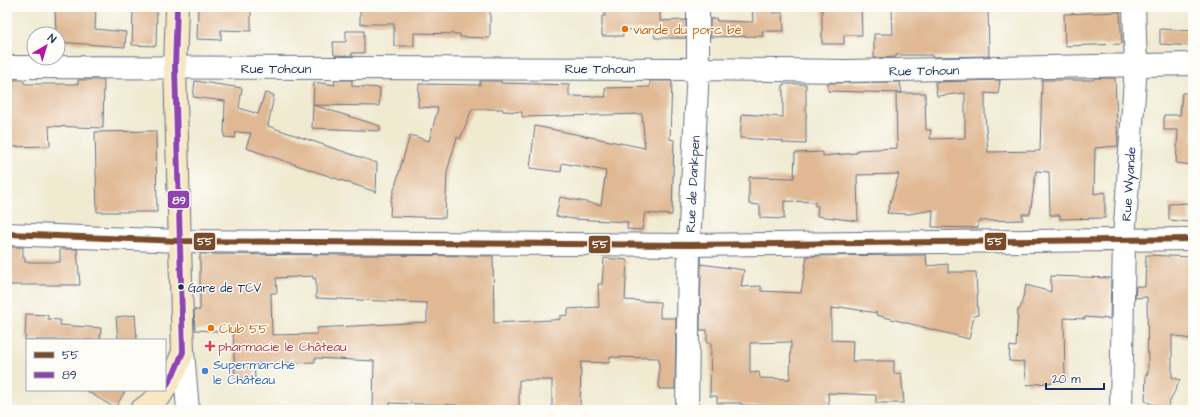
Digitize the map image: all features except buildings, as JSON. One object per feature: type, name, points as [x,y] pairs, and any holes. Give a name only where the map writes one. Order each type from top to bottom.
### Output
[{"type":"main road","points":[[166,386],[176,371],[183,352],[175,67],[177,7]]},
{"type":"main road","points":[[141,410],[160,395],[163,391]]},
{"type":"street","name":"Rue de Dankpen","points":[[687,410],[689,245],[698,69],[698,7]]},
{"type":"street","name":"Rue Wyande","points":[[1121,410],[1124,240],[1136,65],[1134,7]]},
{"type":"street","name":"Rue Tohoun","points":[[7,67],[698,69],[845,71],[1193,64]]},
{"type":"street","points":[[7,234],[180,240],[689,245],[1193,239]]},
{"type":"street","points":[[183,352],[188,410]]},
{"type":"transit line","name":"89","points":[[166,386],[175,371],[183,352],[175,67],[177,7]]},
{"type":"transit line","name":"55","points":[[7,234],[180,241],[689,245],[1193,239]]},
{"type":"place","name":"viande du porc bè","points":[[625,29]]},
{"type":"place","name":"Gare de TCV","points":[[181,287]]},
{"type":"place","name":"Club 55","points":[[211,328]]},
{"type":"place","name":"pharmacie le Château","points":[[210,346]]},
{"type":"place","name":"Supermarché le Château","points":[[205,371]]}]
